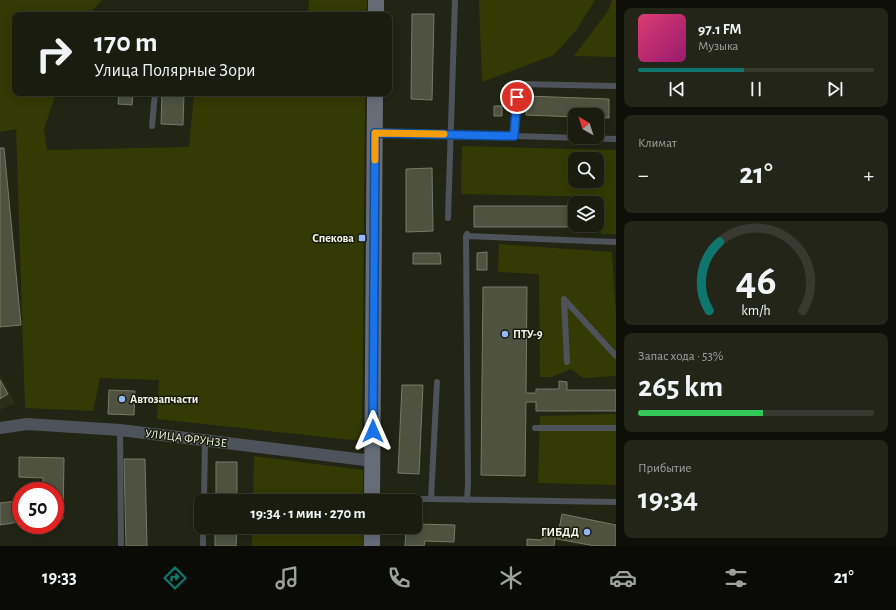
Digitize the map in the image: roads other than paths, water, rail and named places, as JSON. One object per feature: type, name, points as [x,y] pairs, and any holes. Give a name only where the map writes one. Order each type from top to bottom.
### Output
[{"type":"main road","points":[[376,0],[376,12]]},
{"type":"main road","points":[[372,494],[375,96]]},
{"type":"main road","points":[[372,534],[372,546]]},
{"type":"street","name":"УЛИЦА ФРУНЗЕ","points":[[0,428],[27,424],[120,430],[372,461]]},
{"type":"lane","points":[[448,218],[455,0]]},
{"type":"lane","points":[[514,136],[518,84],[616,86]]},
{"type":"lane","points":[[152,126],[155,96]]},
{"type":"lane","points":[[375,133],[616,139]]},
{"type":"lane","points":[[467,500],[467,235],[616,242]]},
{"type":"lane","points":[[567,362],[564,299],[616,356]]},
{"type":"lane","points":[[431,499],[437,382]]},
{"type":"lane","points":[[535,428],[616,428]]},
{"type":"lane","points":[[120,430],[121,546]]},
{"type":"lane","points":[[204,494],[205,441]]},
{"type":"lane","points":[[422,499],[616,502]]},
{"type":"lane","points":[[203,534],[203,546]]},
{"type":"place","name":"Спекова","points":[[362,238]]},
{"type":"place","name":"ПТУ-9","points":[[505,334]]},
{"type":"place","name":"Автозапчасти","points":[[122,399]]},
{"type":"place","name":"ГИБДД","points":[[587,532]]}]
